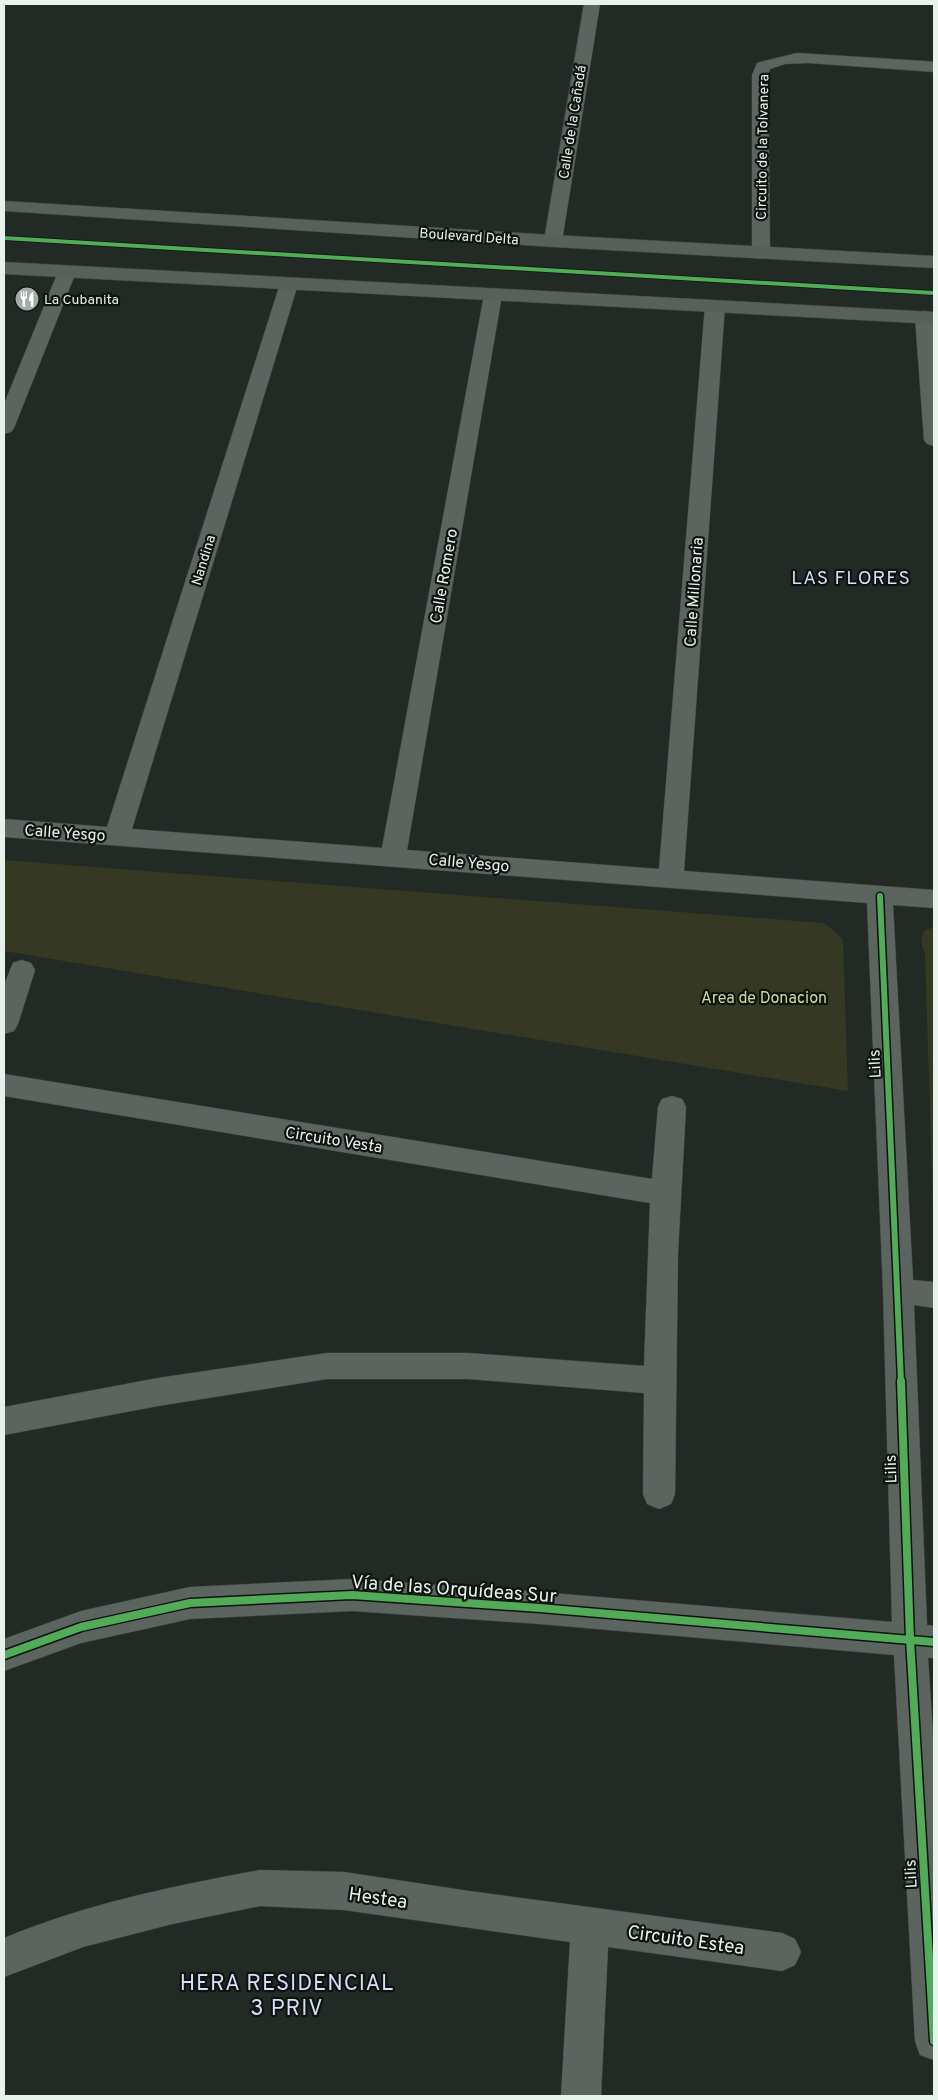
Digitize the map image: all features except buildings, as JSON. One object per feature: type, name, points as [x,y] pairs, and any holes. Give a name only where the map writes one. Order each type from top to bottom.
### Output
[{"type":"main road","name":"Boulevard Delta","points":[[4,206],[553,241],[934,262]]},
{"type":"main road","points":[[4,268],[930,318]]},
{"type":"street","name":"Calle de la Cañadá","points":[[553,241],[592,4]]},
{"type":"street","name":"Circuito de la Tolvanera","points":[[761,252],[760,75],[763,66],[783,59],[800,58],[884,62],[934,67]]},
{"type":"street","points":[[4,428],[67,272]]},
{"type":"street","name":"Nandina","points":[[117,836],[289,284]]},
{"type":"street","name":"Calle Romero","points":[[392,856],[493,295]]},
{"type":"street","name":"Calle Millonaria","points":[[671,878],[715,306]]},
{"type":"street","points":[[930,318],[934,440]]},
{"type":"street","name":"Calle Yesgo","points":[[4,828],[392,856],[934,899]]},
{"type":"street","name":"Lilis","points":[[880,896],[898,1291],[922,1641],[934,2041]]},
{"type":"street","points":[[4,1024],[22,970]]},
{"type":"street","name":"Circuito Vesta","points":[[4,1085],[664,1193]]},
{"type":"street","points":[[659,1494],[659,1381],[664,1193],[672,1107]]},
{"type":"street","points":[[898,1291],[934,1295]]},
{"type":"street","points":[[4,1420],[158,1392],[327,1366],[468,1366],[659,1381]]},
{"type":"street","name":"Vía de las Orquídeas Sur","points":[[4,1655],[81,1627],[190,1602],[352,1595],[540,1608],[922,1641]]},
{"type":"street","name":"Hestea","points":[[4,1958],[15,1952],[84,1928],[172,1905],[260,1888],[344,1891],[590,1926]]},
{"type":"street","points":[[581,2096],[590,1926]]},
{"type":"street","name":"Circuito Estea","points":[[590,1926],[782,1952]]},
{"type":"green space","name":"Area de Donacion","points":[[4,860],[823,923],[843,940],[848,1091],[4,951]]},
{"type":"green space","points":[[934,927],[934,1241],[925,955],[921,941],[924,931]]},
{"type":"cycle path","points":[[4,238],[934,293]]},
{"type":"cycle path","points":[[880,896],[898,1291],[910,1639],[934,2041]]},
{"type":"cycle path","points":[[4,1655],[81,1627],[190,1603],[352,1595],[540,1608],[934,1642]]},
{"type":"place","name":"La Cubanita","points":[[27,299]]},
{"type":"district","name":"LAS FLORES","points":[[851,577]]},
{"type":"district","name":"HERA RESIDENCIAL 3 PRIV","points":[[287,1994]]}]
